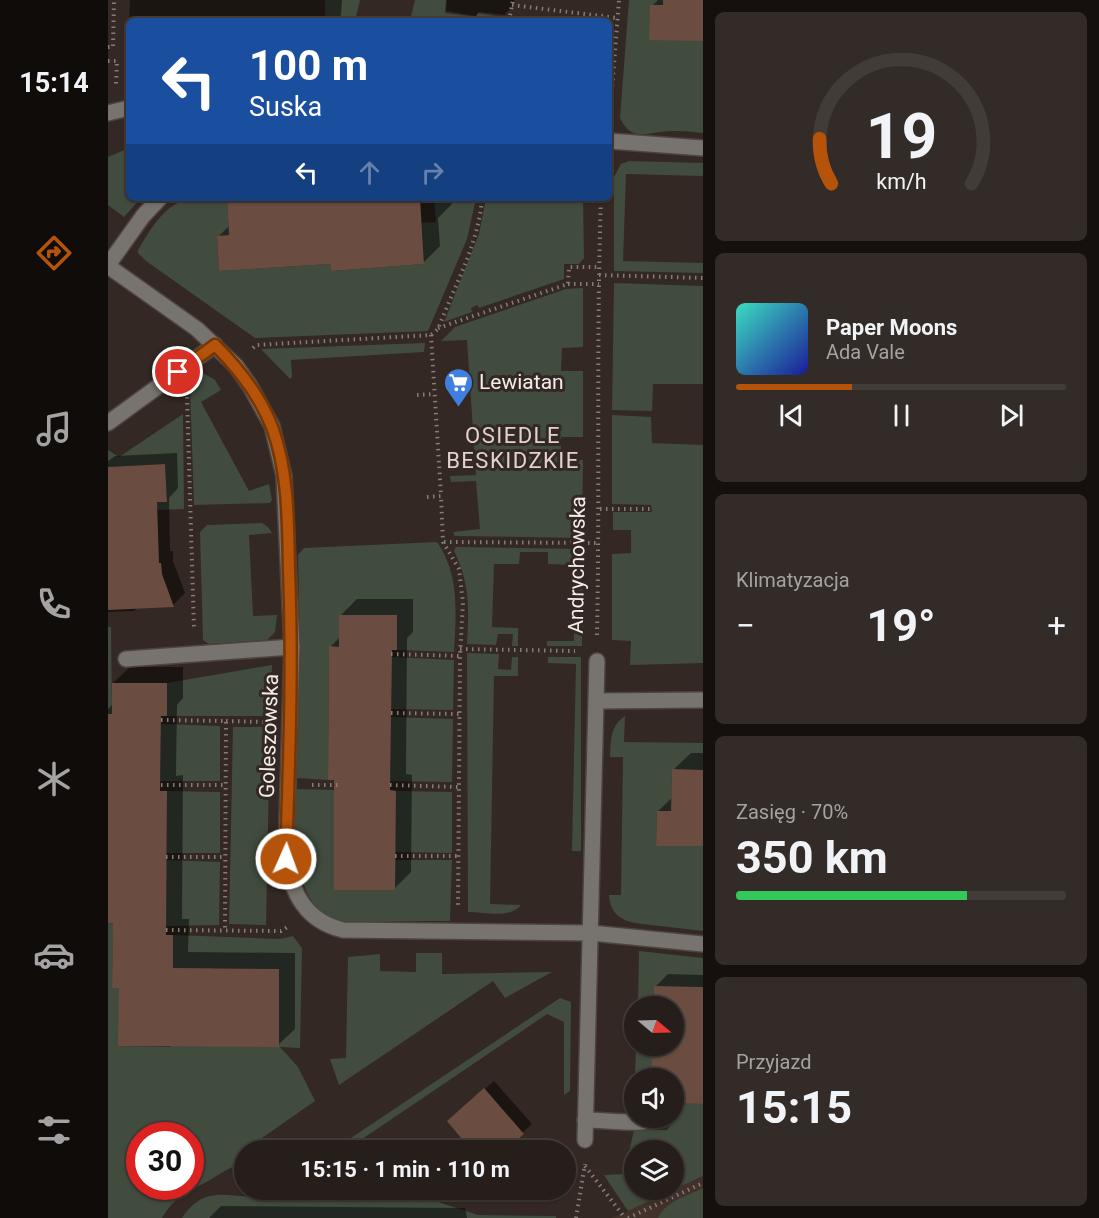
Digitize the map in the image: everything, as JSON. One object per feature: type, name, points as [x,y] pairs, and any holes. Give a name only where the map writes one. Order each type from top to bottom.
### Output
[{"type":"street","points":[[108,113],[126,109]]},
{"type":"street","points":[[612,141],[703,148]]},
{"type":"street","points":[[108,266],[143,216],[157,201]]},
{"type":"street","name":"Goleszowska","points":[[108,266],[197,329],[215,345],[236,366],[272,426],[284,476],[292,646],[286,859],[289,877],[296,895],[310,913],[329,927],[343,930],[591,933],[703,944]]},
{"type":"street","points":[[108,423],[215,345]]},
{"type":"street","points":[[126,659],[292,646]]},
{"type":"street","name":"Andrychowska","points":[[585,1140],[597,656]]},
{"type":"street","points":[[597,700],[703,700]]},
{"type":"street","points":[[585,1120],[624,1121]]},
{"type":"path","points":[[612,92],[619,0]]},
{"type":"path","points":[[108,47],[113,47],[114,1]]},
{"type":"path","points":[[510,18],[513,2],[617,18]]},
{"type":"path","points":[[236,366],[256,345],[431,335],[438,328],[471,246],[482,201]]},
{"type":"path","name":"Andrychowska","points":[[597,656],[600,509],[598,284],[601,201]]},
{"type":"path","points":[[568,284],[569,267],[599,267]]},
{"type":"path","points":[[599,275],[703,278]]},
{"type":"path","points":[[438,328],[568,284],[598,284]]},
{"type":"path","points":[[431,335],[443,542],[456,563],[463,602],[459,714],[458,930]]},
{"type":"path","points":[[178,372],[187,388],[195,654]]},
{"type":"path","points":[[417,395],[435,394]]},
{"type":"path","points":[[426,497],[441,496]]},
{"type":"path","points":[[600,509],[652,509]]},
{"type":"path","points":[[443,542],[599,543]]},
{"type":"path","points":[[460,649],[597,656]]},
{"type":"path","points":[[392,654],[460,656]]},
{"type":"path","points":[[391,713],[459,714]]},
{"type":"path","points":[[161,720],[290,722]]},
{"type":"path","points":[[225,931],[226,721]]},
{"type":"path","points":[[160,785],[225,785]]},
{"type":"path","points":[[390,785],[459,787]]},
{"type":"path","points":[[395,856],[459,856]]},
{"type":"path","points":[[166,857],[224,857]]},
{"type":"path","points":[[166,930],[281,931],[310,913]]},
{"type":"path","points":[[576,1218],[585,1165],[585,1140]]},
{"type":"path","points":[[585,1165],[626,1218],[703,1183]]},
{"type":"shaded area","points":[[703,1176],[703,1218],[611,1218],[652,1200],[684,1200],[684,1185]]},
{"type":"green space","points":[[325,0],[360,0],[356,18],[325,18]]},
{"type":"green space","points":[[415,0],[446,0],[445,13],[476,17],[477,13],[496,16],[496,18],[411,18]]},
{"type":"green space","points":[[629,0],[663,0],[663,5],[703,41],[703,133],[665,131],[637,134],[628,129],[620,118]]},
{"type":"green space","points":[[126,149],[126,201],[138,201],[124,217],[108,205],[108,157]]},
{"type":"green space","points":[[629,161],[703,163],[703,176],[626,174],[623,261],[703,263],[703,273],[614,271],[614,177],[621,164]]},
{"type":"green space","points":[[182,201],[227,201],[229,235],[217,236],[219,271],[330,264],[331,271],[424,264],[422,223],[436,222],[434,201],[475,201],[467,239],[428,331],[255,338],[138,253],[154,224],[175,204]]},
{"type":"green space","points":[[485,201],[583,201],[584,258],[579,264],[564,264],[564,279],[479,308],[477,305],[471,308],[472,312],[444,322],[479,234]]},
{"type":"green space","points":[[614,283],[703,286],[703,384],[653,384],[652,411],[612,410]]},
{"type":"green space","points":[[583,288],[583,347],[562,348],[561,371],[583,371],[583,437],[561,437],[561,459],[583,460],[582,538],[455,536],[453,532],[480,529],[476,481],[451,482],[450,476],[476,475],[467,340],[441,341],[455,327],[566,289]]},
{"type":"green space","points":[[425,343],[424,352],[291,360],[292,377],[290,379],[261,349]]},
{"type":"green space","points":[[203,373],[215,380],[221,390],[201,402],[249,491],[269,484],[272,500],[270,503],[194,505],[190,388],[193,378]]},
{"type":"green space","points":[[183,414],[184,509],[157,510],[157,502],[167,501],[165,464],[108,467],[108,450],[119,457]]},
{"type":"green space","points":[[612,415],[651,417],[652,443],[703,445],[703,663],[630,665],[631,641],[612,640],[612,554],[631,553],[631,530],[613,530],[613,512],[652,512],[651,505],[612,504]]},
{"type":"green space","points":[[262,523],[272,533],[249,535],[253,616],[277,615],[275,632],[267,640],[209,644],[203,640],[200,532],[207,525]]},
{"type":"green space","points":[[437,542],[450,568],[453,581],[456,609],[454,652],[397,650],[397,615],[339,615],[339,647],[329,647],[328,780],[297,778],[300,647],[298,555],[304,548]]},
{"type":"green space","points":[[456,547],[581,549],[583,551],[582,646],[547,646],[547,641],[574,641],[575,565],[548,564],[548,552],[520,552],[519,564],[494,564],[492,627],[518,628],[518,646],[512,646],[513,634],[498,634],[496,645],[467,644],[466,585],[454,551]]},
{"type":"green space","points":[[108,627],[111,627],[112,714],[108,714]]},
{"type":"green space","points":[[467,653],[499,654],[498,669],[511,670],[512,657],[518,657],[518,676],[494,676],[490,904],[521,905],[511,912],[468,912]]},
{"type":"green space","points":[[391,657],[454,660],[453,710],[391,709]]},
{"type":"green space","points":[[548,657],[581,657],[581,851],[572,851],[576,664],[548,663]]},
{"type":"green space","points":[[272,665],[270,716],[167,716],[167,683]]},
{"type":"green space","points":[[625,716],[624,742],[703,743],[703,770],[672,770],[671,811],[657,811],[656,845],[703,846],[703,931],[634,923],[620,917],[611,905],[609,895],[621,895],[623,757],[610,757],[612,734],[616,724]]},
{"type":"green space","points":[[391,717],[453,719],[452,782],[390,781]]},
{"type":"green space","points":[[161,724],[220,726],[220,781],[160,781]]},
{"type":"green space","points":[[233,727],[270,727],[266,925],[229,924]]},
{"type":"green space","points":[[296,789],[334,790],[335,889],[395,890],[395,860],[452,860],[450,921],[346,922],[338,921],[322,913],[311,900],[303,883],[299,864],[295,824]]},
{"type":"green space","points":[[167,791],[220,792],[220,853],[167,853]]},
{"type":"green space","points":[[396,791],[452,792],[452,853],[395,852]]},
{"type":"green space","points":[[166,860],[220,862],[219,925],[166,926]]},
{"type":"green space","points":[[108,923],[119,924],[113,936],[112,988],[119,988],[119,1046],[171,1047],[172,1015],[279,1047],[279,969],[213,968],[172,997],[173,935],[280,939],[293,936],[302,948],[300,1048],[280,1047],[298,1067],[315,1101],[262,1138],[263,1140],[234,1140],[234,1166],[204,1183],[204,1122],[126,1122],[126,1200],[177,1200],[162,1218],[108,1218]]},
{"type":"green space","points":[[639,951],[703,958],[703,987],[654,986],[654,996],[638,996]]},
{"type":"green space","points":[[416,953],[442,953],[442,974],[552,972],[505,998],[493,981],[339,1085],[330,1059],[346,1058],[348,957],[380,954],[380,971],[416,972]]},
{"type":"green space","points":[[560,998],[571,1002],[570,1091],[564,1095],[564,1022],[547,1014],[361,1140],[348,1140]]},
{"type":"green space","points":[[636,1056],[645,1056],[645,1058],[653,1056],[652,1068],[635,1068]]},
{"type":"green space","points":[[686,1103],[703,1104],[703,1176],[684,1185],[684,1140],[632,1140],[634,1130],[684,1128]]},
{"type":"green space","points":[[624,1174],[624,1200],[652,1200],[628,1211],[604,1175]]},
{"type":"green space","points":[[703,1188],[703,1218],[658,1218],[666,1207],[678,1200],[684,1200],[684,1197]]},
{"type":"green space","points":[[234,1196],[234,1200],[432,1200],[478,1215],[556,1216],[556,1218],[182,1218],[193,1205],[204,1198]]},
{"type":"building","points":[[663,0],[703,0],[703,41],[649,40],[650,5],[663,5]]},
{"type":"building","points":[[227,201],[420,201],[424,264],[331,271],[330,264],[219,271],[217,236],[229,235]]},
{"type":"building","points":[[165,464],[167,502],[157,502],[159,563],[161,563],[162,574],[174,607],[108,610],[108,467]]},
{"type":"building","points":[[339,615],[397,615],[397,650],[392,650],[390,790],[396,791],[395,890],[334,890],[334,780],[328,780],[329,646],[339,647]]},
{"type":"building","points":[[112,683],[167,683],[167,716],[161,716],[160,791],[167,791],[166,935],[173,935],[173,968],[279,969],[279,1047],[118,1046],[119,988],[112,988],[113,923],[108,923],[108,714],[112,714]]},
{"type":"building","points":[[672,769],[703,770],[703,846],[656,846],[657,811],[671,811]]},
{"type":"building","points":[[654,986],[703,987],[703,1104],[684,1103],[684,1068],[652,1068],[652,1056],[684,1056],[684,996],[654,996]]},
{"type":"building","points":[[484,1088],[524,1134],[517,1140],[463,1140],[447,1121]]},
{"type":"place","name":"Lewiatan","points":[[458,408]]},
{"type":"district","name":"OSIEDLE BESKIDZKIE","points":[[513,448]]},
{"type":"route","points":[[178,372],[215,345],[236,366],[250,386],[272,426],[279,450],[284,476],[288,536],[292,646],[286,859]]}]
